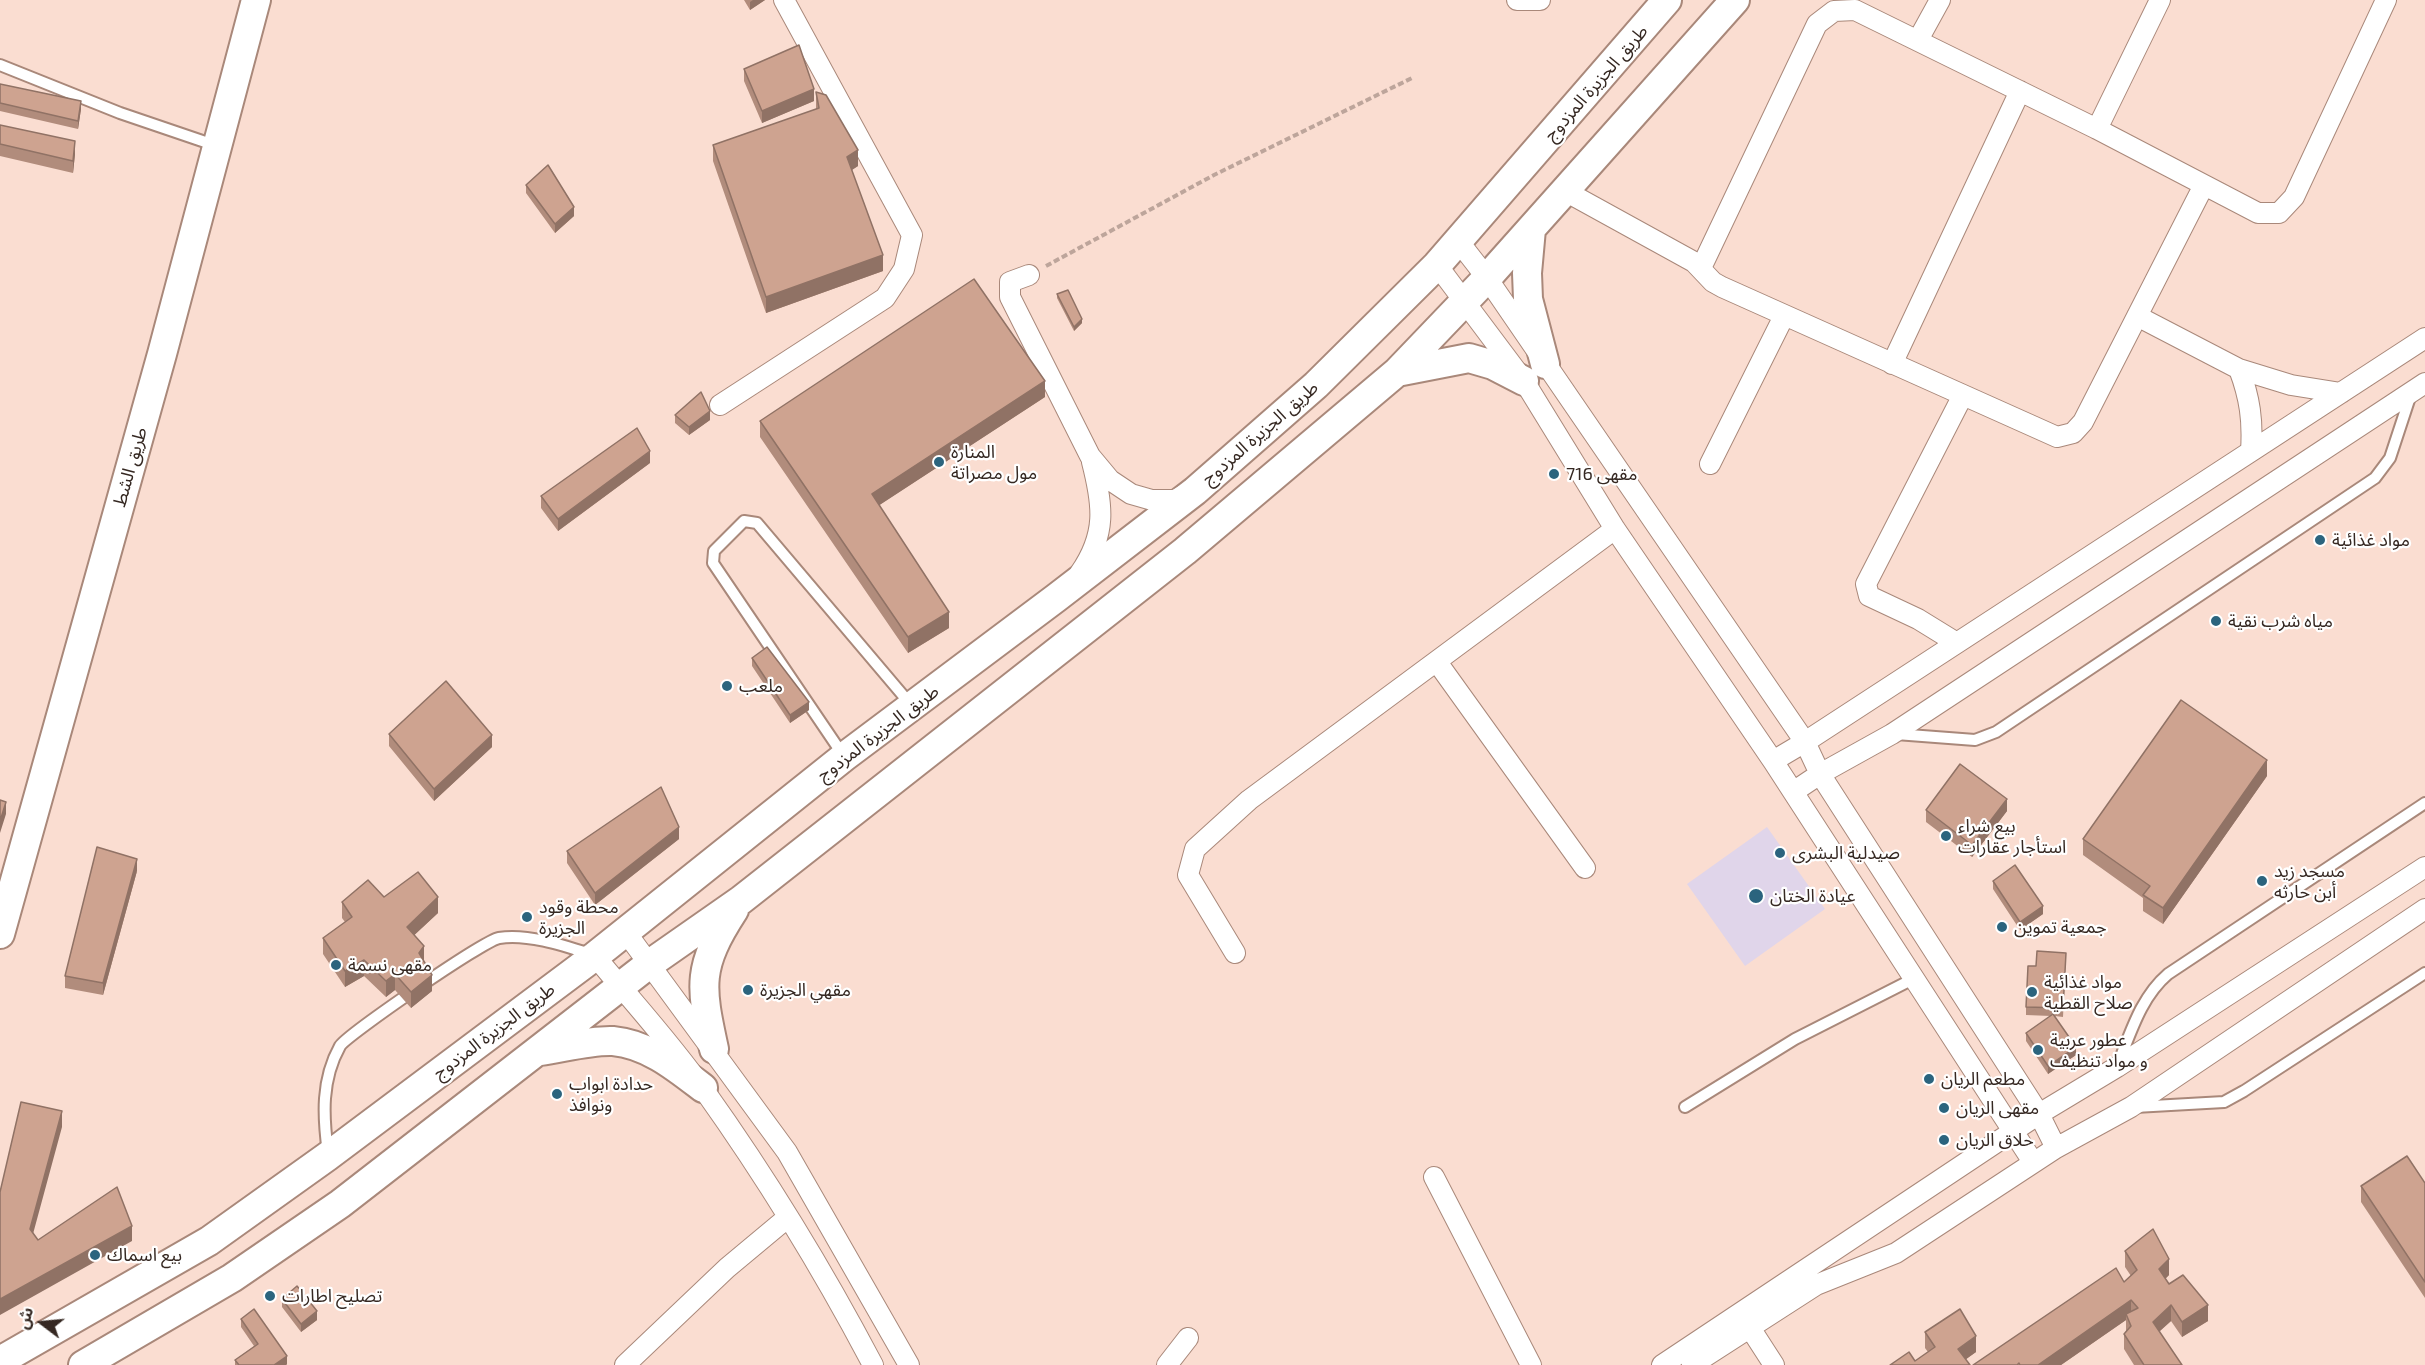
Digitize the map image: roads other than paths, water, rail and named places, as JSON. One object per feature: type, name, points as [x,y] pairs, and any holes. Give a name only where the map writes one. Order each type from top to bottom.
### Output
[{"type":"main road","name":"طريق الشط","points":[[0,934],[256,0]]},
{"type":"main road","name":"طريق الجزيرة المزدوج","points":[[0,1361],[208,1241],[328,1156],[595,956],[844,757],[1056,598],[1195,490],[1316,385],[1437,265],[1667,0]]},
{"type":"main road","points":[[83,1365],[232,1278],[340,1204],[648,965],[741,900],[1185,551],[1397,372],[1487,278],[1736,0]]},
{"type":"main road","points":[[1397,372],[1469,358],[1534,373],[1527,273],[1531,229]]},
{"type":"main road","points":[[714,1049],[702,987],[706,962],[716,938],[741,900]]},
{"type":"main road","points":[[534,1052],[614,1041],[637,1047],[669,1062],[703,1088]]},
{"type":"street","points":[[720,405],[885,298],[904,269],[912,235],[784,0]]},
{"type":"street","points":[[1516,0],[1540,0]]},
{"type":"street","points":[[1918,40],[1940,0]]},
{"type":"street","points":[[2097,129],[2160,0]]},
{"type":"street","points":[[1701,268],[1817,24],[1834,10],[1855,10],[2097,129],[2258,213],[2279,213],[2294,197],[2386,0]]},
{"type":"street","points":[[1892,364],[2020,91]]},
{"type":"street","points":[[1565,191],[1701,268],[1713,282],[2048,435],[2057,437],[2073,433],[2083,422],[2204,185]]},
{"type":"street","points":[[1459,242],[1487,278],[1615,529],[1773,761],[2033,1162]]},
{"type":"street","points":[[1437,265],[1465,302],[1534,373],[1805,742],[1820,774],[2039,1114],[2056,1148]]},
{"type":"street","points":[[1029,275],[1010,282],[1010,297],[1090,456],[1101,496],[1101,519],[1091,557],[1056,598]]},
{"type":"street","points":[[1710,464],[1784,316]]},
{"type":"street","points":[[2137,316],[2239,369],[2291,385],[2341,393]]},
{"type":"street","points":[[1773,761],[2425,338]]},
{"type":"street","points":[[2239,369],[2249,396],[2253,424],[2251,451]]},
{"type":"street","points":[[1793,792],[1820,774],[1892,734],[2419,387]]},
{"type":"street","points":[[1957,643],[1918,619],[1869,596],[1866,584],[1963,396]]},
{"type":"street","points":[[1090,456],[1110,480],[1131,494],[1163,501],[1175,500],[1195,490]]},
{"type":"street","points":[[1235,953],[1188,875],[1195,849],[1249,800],[1615,529]]},
{"type":"street","points":[[1437,662],[1585,868]]},
{"type":"street","points":[[1692,1365],[1744,1320],[2039,1114],[2117,1067],[2425,867]]},
{"type":"street","points":[[1662,1365],[1744,1320],[1816,1285],[1896,1253],[2033,1162],[2132,1107],[2425,909]]},
{"type":"street","points":[[625,931],[648,965],[714,1049],[787,1152],[909,1365]]},
{"type":"street","points":[[595,956],[703,1088],[787,1218],[848,1318],[873,1365]]},
{"type":"street","points":[[1434,1177],[1531,1365]]},
{"type":"street","points":[[626,1365],[727,1268],[787,1218]]},
{"type":"street","points":[[1744,1320],[1774,1365]]},
{"type":"street","points":[[1167,1365],[1188,1338]]},
{"type":"lane","points":[[0,64],[120,113],[217,146]]},
{"type":"lane","points":[[1892,734],[1975,740],[1996,732],[2375,478],[2390,458],[2419,387]]},
{"type":"lane","points":[[844,757],[712,563],[714,551],[744,521],[757,524],[912,706]]},
{"type":"lane","points":[[2117,1067],[2141,1008],[2153,987],[2168,974],[2425,803]]},
{"type":"lane","points":[[328,1156],[323,1116],[327,1080],[341,1044],[471,951],[498,938],[553,942],[595,956]]},
{"type":"lane","points":[[2132,1107],[2224,1102],[2425,973]]},
{"type":"lane","points":[[1685,1107],[1796,1039],[1915,978]]},
{"type":"place","name":"المنارة مول مصراتة","points":[[939,462]]},
{"type":"place","name":"مقهى 716","points":[[1554,474]]},
{"type":"place","name":"مواد غذائية","points":[[2320,540]]},
{"type":"place","name":"مياه شرب نقية","points":[[2216,621]]},
{"type":"place","name":"ملعب","points":[[727,686]]},
{"type":"place","name":"بيع شراء استأجار عقارات","points":[[1946,836]]},
{"type":"place","name":"صيدلية البشرى","points":[[1780,853]]},
{"type":"place","name":"مسجد زيد أبن حارثه","points":[[2262,881]]},
{"type":"place","name":"عيادة الختان","points":[[1756,896]]},
{"type":"place","name":"محطة وقود الجزيرة","points":[[527,917]]},
{"type":"place","name":"جمعية تموين","points":[[2002,927]]},
{"type":"place","name":"مقهى نسمة","points":[[336,965]]},
{"type":"place","name":"مقهي الجزيرة","points":[[748,990]]},
{"type":"place","name":"مواد غذائية صلاح القطية","points":[[2032,992]]},
{"type":"place","name":"عطور عربية و مواد تنظيف","points":[[2038,1050]]},
{"type":"place","name":"مطعم الريان","points":[[1929,1079]]},
{"type":"place","name":"حدادة ابواب ونوافذ","points":[[557,1094]]},
{"type":"place","name":"مقهى الريان","points":[[1944,1108]]},
{"type":"place","name":"حلاق الريان","points":[[1944,1140]]},
{"type":"place","name":"بيع اسماك","points":[[95,1255]]},
{"type":"place","name":"تصليح اطارات","points":[[270,1296]]}]
